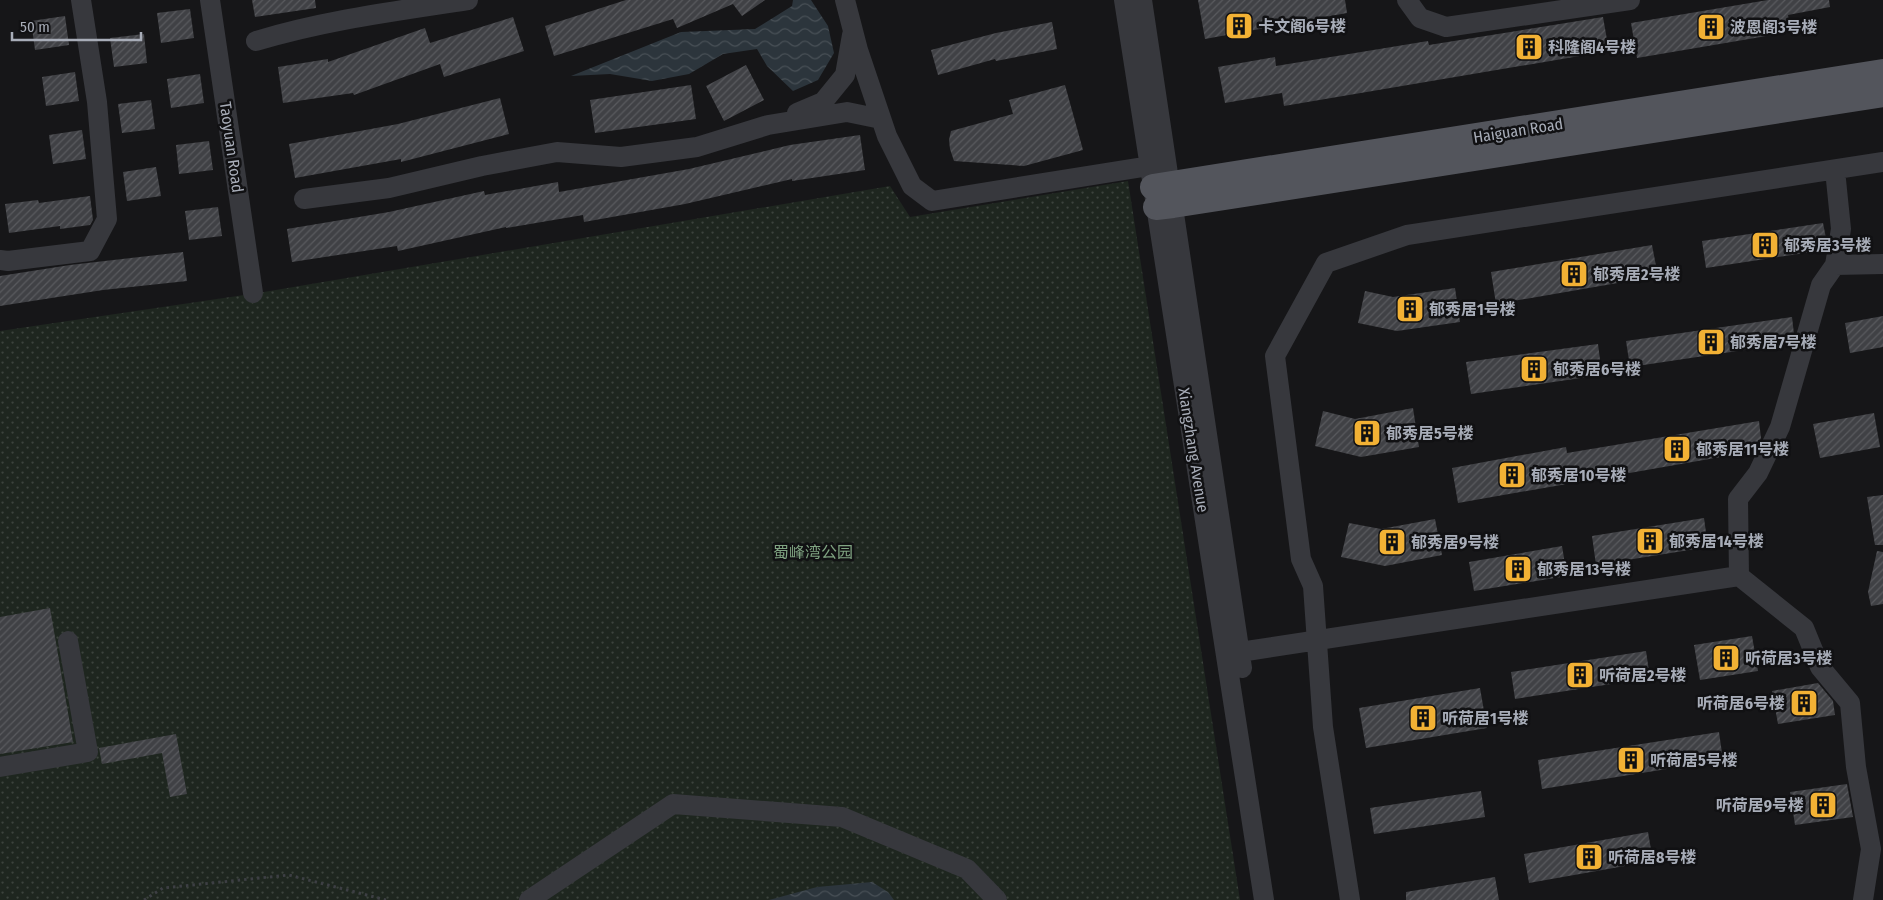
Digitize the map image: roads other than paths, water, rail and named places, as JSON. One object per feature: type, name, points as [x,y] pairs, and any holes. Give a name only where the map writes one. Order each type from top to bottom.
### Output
[{"type":"main road","name":"Haiguan Road","points":[[1161,185],[1883,72]]},
{"type":"main road","name":"Haiguan Road","points":[[1161,185],[1883,94]]},
{"type":"street","points":[[0,260],[8,261],[90,251],[107,219],[97,102],[82,0]]},
{"type":"street","name":"Taoyuan Road","points":[[210,0],[253,293]]},
{"type":"street","points":[[256,41],[282,33],[373,15],[468,0]]},
{"type":"street","points":[[845,0],[852,28],[887,136],[912,186],[932,201],[1161,185]]},
{"type":"street","name":"Xiangzhang Avenue","points":[[1124,0],[1161,185],[1240,652],[1277,900]]},
{"type":"street","name":"Xiangzhang Avenue","points":[[1142,0],[1161,185],[1264,900]]},
{"type":"street","points":[[1407,0],[1420,18],[1446,27],[1630,0]]},
{"type":"street","points":[[304,198],[389,188],[482,166],[557,152],[621,157],[697,147],[768,125],[823,102],[845,76],[852,28]]},
{"type":"street","points":[[768,125],[847,112],[881,118]]},
{"type":"street","points":[[1350,900],[1323,727],[1312,586],[1301,559],[1275,356],[1326,263],[1407,235],[1883,162]]},
{"type":"street","points":[[1739,576],[1738,499],[1758,473],[1780,427],[1821,285],[1835,265],[1841,229],[1835,170]]},
{"type":"street","points":[[1835,265],[1883,264]]},
{"type":"street","points":[[1240,652],[1739,576],[1804,628],[1820,667],[1850,702],[1856,767],[1871,849],[1863,900]]},
{"type":"street","points":[[0,767],[88,752],[68,641]]},
{"type":"street","points":[[529,900],[673,804],[842,817],[967,869],[997,900]]},
{"type":"water","points":[[793,0],[811,0],[828,26],[834,53],[818,80],[793,91],[767,66],[757,49],[723,54],[689,74],[652,81],[610,74],[571,76],[681,32],[755,29],[792,6]]},
{"type":"water","points":[[872,882],[888,892],[894,900],[769,900],[817,887]]},
{"type":"place","name":"卡文阁6号楼","points":[[1239,26]]},
{"type":"place","name":"波恩阁3号楼","points":[[1711,27]]},
{"type":"place","name":"科隆阁4号楼","points":[[1529,47]]},
{"type":"place","name":"郁秀居3号楼","points":[[1765,245]]},
{"type":"place","name":"郁秀居2号楼","points":[[1574,274]]},
{"type":"place","name":"郁秀居1号楼","points":[[1410,309]]},
{"type":"place","name":"郁秀居7号楼","points":[[1711,342]]},
{"type":"place","name":"郁秀居6号楼","points":[[1534,369]]},
{"type":"place","name":"郁秀居5号楼","points":[[1367,433]]},
{"type":"place","name":"郁秀居11号楼","points":[[1677,449]]},
{"type":"place","name":"郁秀居10号楼","points":[[1512,475]]},
{"type":"place","name":"郁秀居14号楼","points":[[1650,541]]},
{"type":"place","name":"郁秀居9号楼","points":[[1392,542]]},
{"type":"place","name":"郁秀居13号楼","points":[[1518,569]]},
{"type":"place","name":"听荷居3号楼","points":[[1726,658]]},
{"type":"place","name":"听荷居2号楼","points":[[1580,675]]},
{"type":"place","name":"听荷居6号楼","points":[[1804,703]]},
{"type":"place","name":"听荷居1号楼","points":[[1423,718]]},
{"type":"place","name":"听荷居5号楼","points":[[1631,760]]},
{"type":"place","name":"听荷居9号楼","points":[[1823,805]]},
{"type":"place","name":"听荷居8号楼","points":[[1589,857]]},
{"type":"park label","name":"蜀峰湾公园","points":[[813,552]]}]
